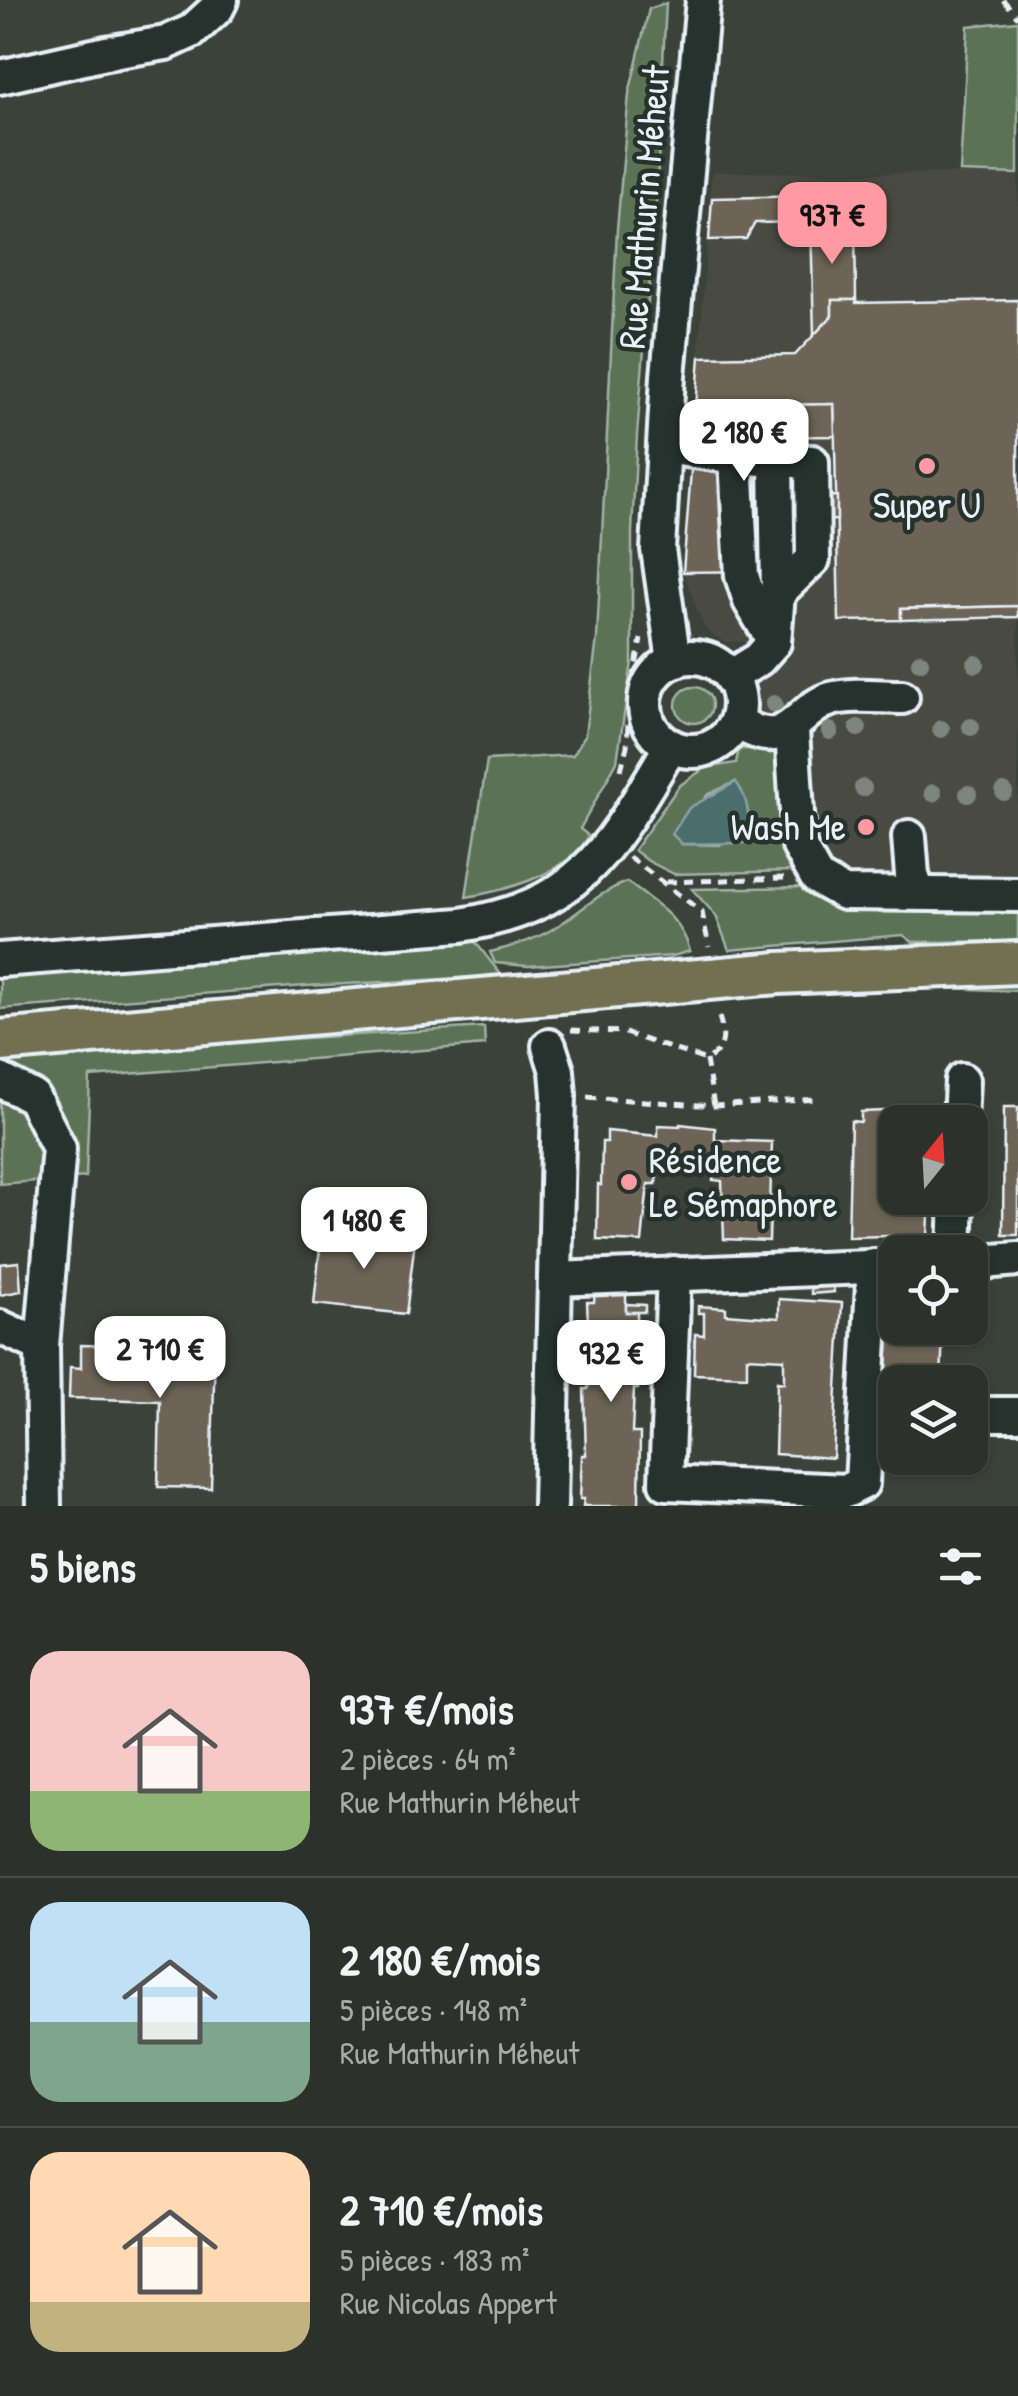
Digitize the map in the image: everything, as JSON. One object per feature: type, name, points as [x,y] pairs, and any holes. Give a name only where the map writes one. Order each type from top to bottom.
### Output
[{"type":"main road","points":[[0,1041],[778,973],[1018,963]]},
{"type":"street","points":[[0,77],[166,43],[192,31],[221,0]]},
{"type":"street","name":"Rue Mathurin Méheut","points":[[674,661],[658,549],[703,0]]},
{"type":"street","points":[[664,447],[776,460],[778,593],[774,642],[730,677]]},
{"type":"street","points":[[736,457],[742,576],[750,600],[774,642]]},
{"type":"street","points":[[0,960],[461,925],[526,910],[558,894],[610,844],[650,734],[646,695],[661,669],[690,658],[719,666],[730,677],[739,706],[736,721],[716,745],[686,751],[650,734]]},
{"type":"street","points":[[736,721],[748,730],[792,730],[828,700],[902,697]]},
{"type":"street","points":[[792,730],[800,846],[817,878],[844,893],[1018,895]]},
{"type":"street","points":[[909,837],[918,894]]},
{"type":"street","points":[[549,1046],[559,1095],[550,1506]]},
{"type":"street","points":[[0,1080],[33,1097],[59,1148],[42,1346],[44,1506]]},
{"type":"street","points":[[961,1105],[962,1080]]},
{"type":"street","points":[[988,1261],[1018,1259]]},
{"type":"street","points":[[554,1279],[878,1266]]},
{"type":"street","points":[[674,1273],[666,1483],[846,1491],[862,1483],[878,1325]]},
{"type":"street","points":[[0,1327],[42,1346]]},
{"type":"street","points":[[988,1414],[1018,1414]]},
{"type":"path","points":[[1003,0],[1018,17]]},
{"type":"path","points":[[624,853],[702,912],[709,947]]},
{"type":"path","points":[[706,1060],[719,1051],[725,1040],[716,1008]]},
{"type":"path","points":[[549,1046],[550,1038],[560,1032],[601,1029],[622,1032],[706,1060]]},
{"type":"path","points":[[706,1060],[714,1106]]},
{"type":"path","points":[[559,1095],[714,1106],[817,1099]]},
{"type":"shaded area","points":[[712,172],[1018,174],[1018,900],[828,900],[771,749],[739,749],[759,714],[759,683],[772,670],[749,642],[725,642],[705,630],[683,572]]},
{"type":"green space","points":[[666,3],[656,203],[637,435],[632,662],[617,761],[580,829],[589,836],[579,850],[535,879],[466,897],[487,760],[573,755],[585,735],[597,638],[617,229],[629,94],[649,9]]},
{"type":"green space","points":[[1018,21],[1018,174],[960,172],[968,26]]},
{"type":"green space","points":[[694,687],[707,692],[712,705],[707,718],[694,723],[681,718],[676,705],[681,692]]},
{"type":"green space","points":[[739,749],[781,752],[795,871],[674,874],[634,850],[679,786],[705,768],[736,763]],"holes":[[[735,782],[720,845],[682,844],[707,795]]]},
{"type":"green space","points":[[627,882],[673,920],[690,951],[673,956],[528,966],[495,963],[490,952],[544,934]]},
{"type":"green space","points":[[806,887],[1018,900],[1018,941],[913,942],[903,935],[729,950],[716,916],[692,889]]},
{"type":"green space","points":[[473,939],[502,976],[0,1009],[0,974]]},
{"type":"green space","points":[[1018,971],[1018,991],[850,984]]},
{"type":"green space","points":[[484,1027],[485,1045],[90,1077],[86,1177],[0,1184],[0,1057]]},
{"type":"water","points":[[736,782],[748,811],[745,843],[682,844],[672,834],[689,808]]},
{"type":"building","points":[[854,195],[855,221],[755,223],[746,239],[709,240],[712,198]]},
{"type":"building","points":[[855,221],[856,300],[832,300],[832,316],[814,335],[811,222]]},
{"type":"building","name":"Super U","points":[[832,300],[1018,300],[1018,606],[901,609],[901,620],[839,621],[834,404],[696,407],[700,357],[795,355],[832,316]]},
{"type":"building","points":[[834,404],[835,436],[762,437],[763,497],[837,496],[837,520],[764,521],[764,571],[683,572],[696,407]]},
{"type":"building","points":[[1018,606],[1018,617],[901,620],[901,609]]},
{"type":"building","points":[[1004,1107],[1018,1107],[1018,1235],[1003,1235]]},
{"type":"building","points":[[878,1111],[878,1215],[929,1215],[928,1235],[848,1237],[851,1121],[861,1122],[861,1112]]},
{"type":"building","name":"Résidence Le Sémaphore","points":[[658,1125],[715,1128],[715,1140],[772,1142],[769,1241],[724,1239],[722,1181],[713,1180],[714,1175],[679,1171],[657,1172],[656,1184],[648,1184],[642,1242],[597,1240],[598,1184],[601,1185],[602,1142],[607,1142],[607,1131],[658,1136]]},
{"type":"building","points":[[322,1229],[415,1240],[406,1314],[314,1304]]},
{"type":"building","points":[[19,1262],[21,1291],[0,1295],[0,1264]]},
{"type":"building","points":[[833,1283],[834,1292],[811,1294],[811,1285]]},
{"type":"building","points":[[595,1291],[626,1292],[626,1312],[637,1312],[640,1326],[632,1433],[640,1433],[639,1506],[583,1506],[584,1499],[580,1499],[582,1455],[586,1455],[584,1389],[588,1389],[592,1357],[582,1357],[582,1346],[589,1345],[587,1302],[594,1302]]},
{"type":"building","points":[[779,1299],[842,1303],[833,1458],[775,1454],[777,1382],[784,1383],[784,1359],[747,1357],[747,1376],[694,1374],[695,1334],[704,1335],[704,1313],[698,1313],[698,1306],[726,1308],[726,1314],[779,1318]]},
{"type":"building","points":[[626,1304],[645,1305],[645,1312],[626,1312]]},
{"type":"building","points":[[81,1345],[215,1349],[211,1488],[158,1487],[160,1401],[69,1398],[70,1367],[81,1368]]},
{"type":"building","points":[[888,1345],[942,1345],[942,1365],[887,1365]]},
{"type":"building","points":[[582,1357],[592,1357],[592,1368],[581,1368]]},
{"type":"place","name":"Super U","points":[[927,466]]},
{"type":"place","name":"Wash Me","points":[[866,827]]},
{"type":"place","name":"Résidence Le Sémaphore","points":[[629,1182]]}]
